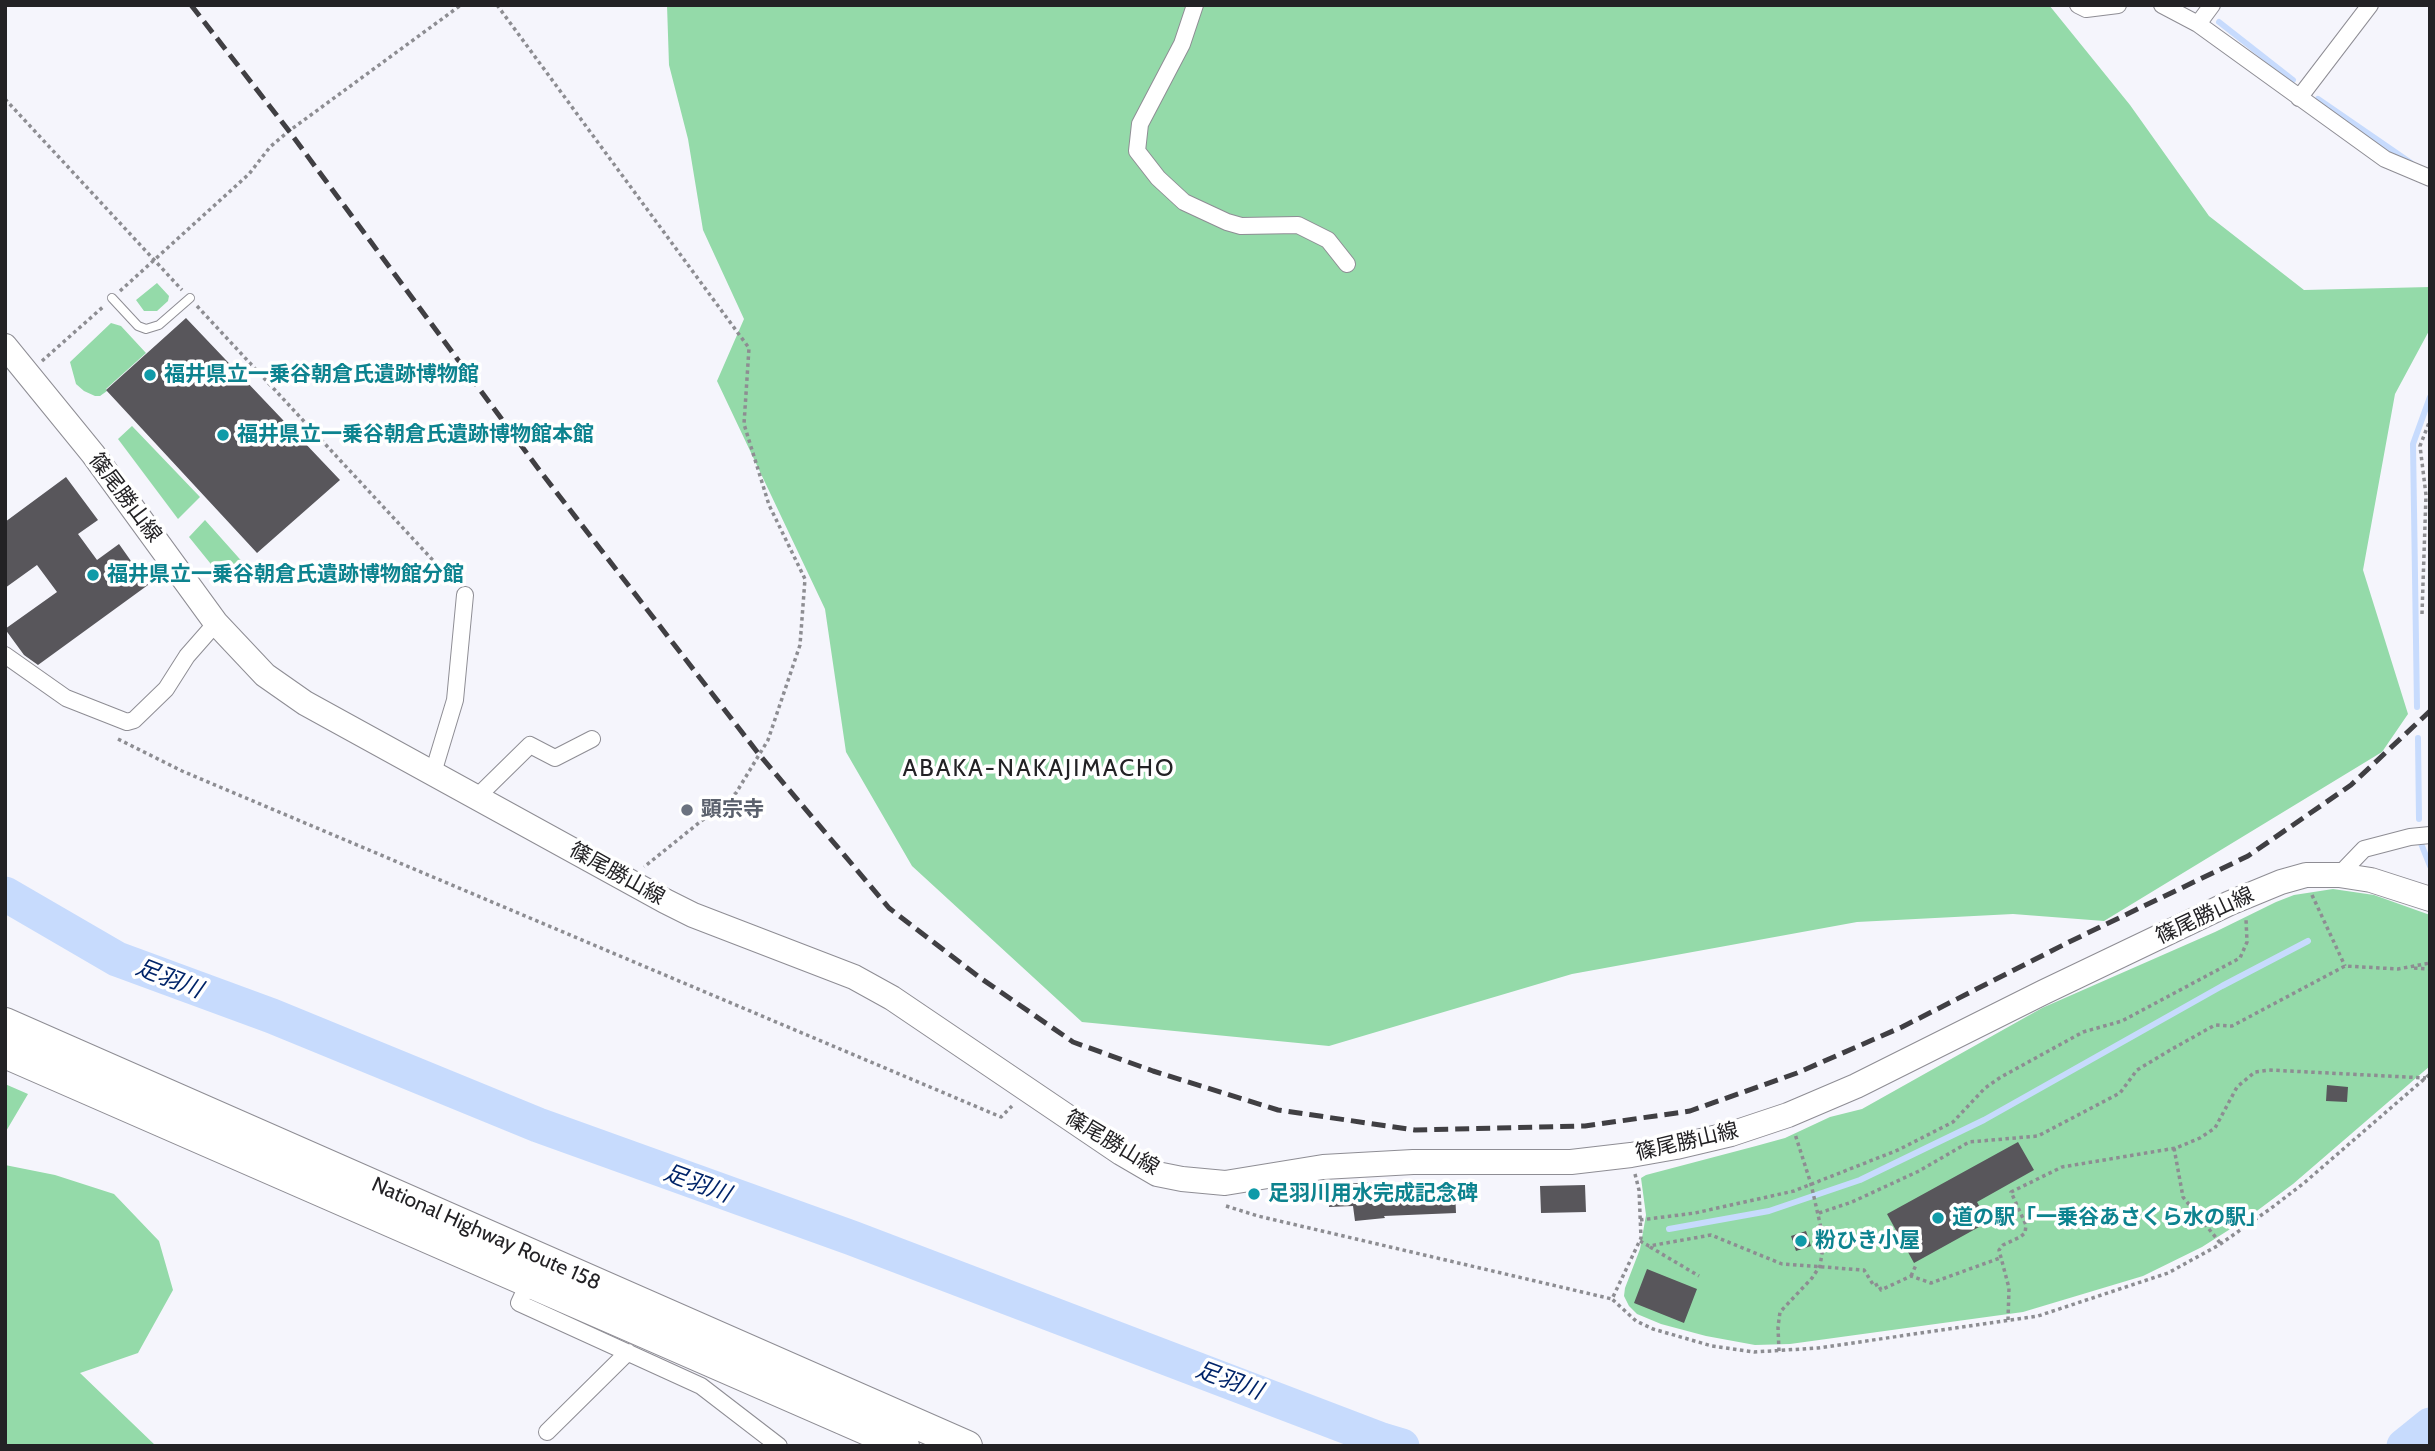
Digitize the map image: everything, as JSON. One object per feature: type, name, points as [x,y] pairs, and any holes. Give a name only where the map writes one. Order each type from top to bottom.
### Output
[{"type":"highway","name":"National Highway Route 158","points":[[5,1023],[904,1446]]},
{"type":"highway","name":"National Highway Route 158","points":[[5,1053],[967,1446]]},
{"type":"main road","name":"篠尾勝山線","points":[[5,346],[93,454],[216,623],[265,675],[305,703],[692,915],[854,977],[892,998],[1157,1174],[1225,1183],[1323,1167],[1413,1162],[1557,1162],[1631,1155],[1720,1136],[1788,1115],[1856,1086],[2245,896],[2306,875],[2339,874],[2371,880],[2430,899]]},
{"type":"street","points":[[1195,5],[1182,44],[1140,124],[1137,150],[1158,178],[1184,202],[1241,226],[1298,225],[1328,240],[1347,264]]},
{"type":"street","points":[[2078,5],[2086,9],[2118,5]]},
{"type":"street","points":[[2162,5],[2198,24],[2385,159],[2430,178]]},
{"type":"street","points":[[2198,24],[2211,5]]},
{"type":"street","points":[[2299,98],[2370,5]]},
{"type":"street","points":[[433,773],[455,699],[466,595]]},
{"type":"street","points":[[5,655],[66,698],[127,722],[134,720],[166,689],[187,656],[216,623]]},
{"type":"street","points":[[476,798],[530,745],[555,758],[592,739]]},
{"type":"street","points":[[2339,874],[2364,849],[2410,837],[2430,835]]},
{"type":"street","points":[[534,1270],[519,1303],[701,1386],[779,1446]]},
{"type":"street","points":[[547,1432],[628,1352]]},
{"type":"lane","points":[[112,298],[138,326],[146,329],[163,322],[190,299]]},
{"type":"path","points":[[29,374],[249,174],[270,147],[461,5]]},
{"type":"path","points":[[497,5],[749,348],[744,424],[769,505],[805,579],[800,645],[768,740],[736,793],[629,880]]},
{"type":"path","points":[[5,99],[466,595]]},
{"type":"path","points":[[2421,614],[2426,495],[2420,446],[2430,420]]},
{"type":"path","points":[[113,736],[195,777],[1001,1117],[1029,1090]]},
{"type":"path","points":[[2306,875],[2311,895],[2345,966]]},
{"type":"path","points":[[1640,1220],[1745,1203],[1811,1184],[1862,1166],[1953,1122],[1985,1088],[2001,1077],[2083,1032],[2122,1021],[2240,958],[2246,942],[2245,896]]},
{"type":"path","points":[[1819,1213],[1852,1202],[1919,1171],[1969,1142],[2038,1136],[2120,1093],[2137,1070],[2182,1043],[2215,1025],[2232,1026],[2345,966],[2398,969],[2430,962]]},
{"type":"path","points":[[2409,967],[2430,970]]},
{"type":"path","points":[[2008,1320],[2009,1288],[1999,1250],[2025,1233],[2026,1224],[2011,1192],[2062,1167],[2174,1148],[2200,1138],[2215,1128],[2237,1087],[2255,1072],[2269,1070],[2428,1076]]},
{"type":"path","points":[[1225,1205],[1258,1216],[1612,1299],[1636,1321],[1653,1329],[1712,1346],[1754,1353],[1818,1349],[2038,1316],[2168,1273],[2221,1244],[2304,1183],[2428,1076]]},
{"type":"path","points":[[1779,1351],[1780,1312],[1820,1266],[1824,1241],[1811,1184],[1788,1115]]},
{"type":"path","points":[[2174,1148],[2183,1197],[2221,1244]]},
{"type":"path","points":[[1612,1299],[1640,1241],[1639,1190],[1631,1155]]},
{"type":"path","points":[[1649,1246],[1711,1235],[1782,1264],[1864,1270],[1874,1286],[1878,1284],[1881,1290],[1911,1276],[1916,1265]]},
{"type":"path","points":[[1640,1241],[1699,1276]]},
{"type":"path","points":[[1911,1276],[1931,1283],[2000,1258]]},
{"type":"green space","points":[[667,5],[2049,5],[2130,105],[2209,216],[2304,290],[2430,287],[2430,329],[2395,394],[2363,570],[2408,714],[2382,752],[2104,921],[2013,914],[1857,922],[1572,974],[1329,1046],[1082,1022],[912,866],[846,752],[825,609],[717,381],[744,319],[703,230],[688,139],[669,65]]},
{"type":"green space","points":[[157,283],[169,296],[168,301],[157,311],[144,311],[136,300]]},
{"type":"green space","points":[[111,323],[121,326],[146,353],[106,389],[107,391],[95,396],[76,384],[70,362]]},
{"type":"green space","points":[[132,426],[200,497],[178,519],[118,439]]},
{"type":"green space","points":[[205,520],[246,566],[227,584],[189,537]]},
{"type":"green space","points":[[2333,889],[2374,895],[2430,915],[2430,1066],[2293,1184],[2202,1247],[2143,1276],[2023,1312],[1790,1344],[1755,1345],[1706,1336],[1661,1324],[1637,1314],[1629,1306],[1624,1296],[1625,1288],[1640,1249],[1646,1215],[1641,1178],[1646,1175],[1785,1138],[1830,1117],[1862,1109],[2042,1008],[2215,932],[2276,902],[2294,895]]},
{"type":"green space","points":[[5,1084],[28,1094],[5,1133]]},
{"type":"green space","points":[[5,1165],[55,1175],[114,1194],[159,1241],[173,1290],[138,1353],[80,1373],[156,1446],[5,1446]]},
{"type":"building","name":"福井県立一乗谷朝倉氏遺跡博物館本館","points":[[186,318],[340,480],[257,553],[106,390]]},
{"type":"building","name":"福井県立一乗谷朝倉氏遺跡博物館分館","points":[[66,477],[98,520],[78,534],[97,560],[119,544],[148,585],[38,665],[24,655],[5,629],[57,592],[37,565],[5,588],[5,522]]},
{"type":"building","points":[[2327,1085],[2348,1087],[2347,1102],[2326,1101]]},
{"type":"building","name":"道の駅「一乗谷あさくら水の駅」","points":[[2018,1142],[2034,1170],[1977,1202],[1988,1222],[1914,1263],[1887,1214]]},
{"type":"building","points":[[1391,1181],[1392,1192],[1455,1190],[1456,1213],[1384,1216],[1385,1218],[1355,1221],[1353,1206],[1329,1207],[1328,1185]]},
{"type":"building","points":[[1585,1185],[1586,1212],[1541,1213],[1540,1186]]},
{"type":"building","name":"粉ひき小屋","points":[[1806,1231],[1811,1246],[1796,1251],[1791,1236]]},
{"type":"building","points":[[1647,1269],[1697,1289],[1684,1323],[1634,1303]]},
{"type":"waterway","points":[[2219,22],[2293,80]]},
{"type":"waterway","points":[[2318,99],[2411,163]]},
{"type":"waterway","points":[[2417,707],[2413,444],[2430,397]]},
{"type":"waterway","points":[[2418,738],[2419,819]]},
{"type":"waterway","points":[[2420,841],[2430,866]]},
{"type":"waterway","name":"足羽川","points":[[5,894],[117,959],[272,1016],[538,1125],[852,1238],[1402,1446]]},
{"type":"waterway","points":[[1669,1229],[1769,1211],[1860,1180],[1984,1120],[2222,986],[2308,941]]},
{"type":"waterway","name":"足羽川","points":[[2404,1446],[2430,1425]]},
{"type":"railway","points":[[191,5],[289,131],[540,471],[758,753],[889,908],[979,977],[1073,1042],[1153,1071],[1278,1110],[1415,1130],[1585,1126],[1690,1111],[1797,1073],[1902,1027],[2069,942],[2248,856],[2351,785],[2430,711]]},
{"type":"place","name":"福井県立一乗谷朝倉氏遺跡博物館","points":[[150,375]]},
{"type":"place","name":"福井県立一乗谷朝倉氏遺跡博物館本館","points":[[223,435]]},
{"type":"place","name":"福井県立一乗谷朝倉氏遺跡博物館分館","points":[[93,575]]},
{"type":"place","name":"顕宗寺","points":[[687,810]]},
{"type":"place","name":"足羽川用水完成記念碑","points":[[1254,1194]]},
{"type":"place","name":"道の駅「一乗谷あさくら水の駅」","points":[[1938,1218]]},
{"type":"place","name":"粉ひき小屋","points":[[1801,1241]]},
{"type":"district","name":"ABAKA-NAKAJIMACHO","points":[[1039,769]]}]
